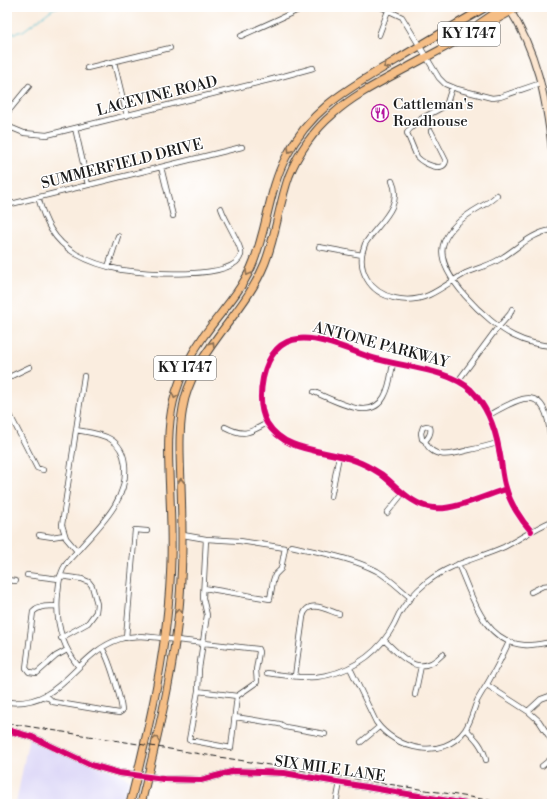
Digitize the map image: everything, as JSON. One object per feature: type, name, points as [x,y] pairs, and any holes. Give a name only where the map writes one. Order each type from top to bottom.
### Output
[{"type":"main road","name":"KY 1747","points":[[130,804],[154,700],[165,638],[171,557],[168,444],[169,426],[172,405],[187,362],[204,336],[238,291],[257,252],[273,190],[286,156],[301,133],[322,108],[335,98],[486,7]]},
{"type":"main road","points":[[453,42],[504,7]]},
{"type":"main road","name":"KY 1747","points":[[141,804],[167,694],[176,640],[180,604],[183,535],[180,424],[185,399],[192,379],[206,352],[247,296],[265,264],[282,200],[295,162],[311,138],[331,115],[372,86],[427,57],[510,9],[519,7]]},
{"type":"street","points":[[241,36],[305,7]]},
{"type":"street","points":[[381,7],[389,8],[402,17],[442,81],[452,87],[495,98],[541,83]]},
{"type":"street","points":[[379,35],[389,8]]},
{"type":"street","points":[[510,9],[531,51],[541,83],[546,102],[552,150]]},
{"type":"street","points":[[87,68],[170,48]]},
{"type":"street","points":[[114,62],[127,116]]},
{"type":"street","name":"LACEVINE ROAD","points":[[7,126],[19,132],[34,135],[47,135],[273,80],[313,68]]},
{"type":"street","points":[[7,113],[29,86]]},
{"type":"street","points":[[431,131],[446,161],[446,164],[443,167],[435,167],[417,156],[407,133],[417,124],[416,121],[425,118],[443,107],[452,87]]},
{"type":"street","points":[[425,118],[428,124]]},
{"type":"street","points":[[75,128],[88,184]]},
{"type":"street","name":"SUMMERFIELD DRIVE","points":[[7,205],[242,147]]},
{"type":"street","points":[[161,167],[173,216]]},
{"type":"street","points":[[392,181],[396,190],[393,206],[388,215],[367,242],[363,249],[362,255],[362,267],[368,282],[375,289],[389,297],[404,300],[424,297],[472,270],[498,261],[531,237],[542,232],[552,230]]},
{"type":"street","points":[[497,194],[493,200],[464,218],[446,236],[442,246],[444,266],[470,301],[498,327],[521,340],[534,344],[552,346]]},
{"type":"street","points":[[38,197],[42,213],[49,228],[64,245],[83,257],[108,267],[132,271],[193,274],[206,273],[221,269],[237,262],[242,254],[240,247],[226,222],[221,208]]},
{"type":"street","points":[[108,267],[118,236]]},
{"type":"street","points":[[319,248],[362,255]]},
{"type":"street","points":[[458,381],[498,327],[510,314],[512,309]]},
{"type":"street","name":"ANTONE PARKWAY","points":[[267,423],[263,413],[261,400],[261,388],[264,374],[275,352],[281,346],[290,341],[304,338],[314,339],[374,359],[442,374],[469,388],[477,396],[489,414],[495,432],[506,489],[514,506],[531,531]]},
{"type":"street","points":[[314,392],[357,408],[372,408],[384,397],[393,364]]},
{"type":"street","points":[[7,378],[30,367]]},
{"type":"street","points":[[78,550],[64,535],[62,525],[84,376]]},
{"type":"street","points":[[489,414],[523,399],[532,399],[540,403],[545,409],[547,415],[551,460]]},
{"type":"street","points":[[7,410],[37,468],[43,470]]},
{"type":"street","points":[[225,427],[234,432],[244,434],[267,423],[279,436],[293,444],[309,450],[355,460],[368,466],[381,474],[420,505],[433,508],[442,509],[456,506],[506,489]]},
{"type":"street","points":[[76,430],[101,434],[111,439],[122,452],[125,469],[123,487],[109,516],[65,564],[60,578],[56,606],[61,638],[67,650],[79,667]]},
{"type":"street","points":[[425,441],[433,452],[447,455],[497,444]]},
{"type":"street","points":[[331,497],[339,456]]},
{"type":"street","points":[[387,513],[404,493]]},
{"type":"street","points":[[267,673],[305,677],[325,676],[350,668],[369,655],[384,640],[411,598],[434,577],[458,564],[494,552],[552,521]]},
{"type":"street","points":[[126,638],[135,530],[147,531]]},
{"type":"street","points":[[39,536],[52,537],[64,535]]},
{"type":"street","points":[[183,535],[206,539],[240,541],[285,548],[281,570],[275,575],[270,599],[204,588]]},
{"type":"street","points":[[206,539],[203,598],[207,615],[202,643],[198,691],[189,740],[231,748],[237,696]]},
{"type":"street","points":[[291,546],[341,557],[364,565],[378,572],[411,598]]},
{"type":"street","points":[[458,564],[484,620],[496,634],[509,642],[528,645],[552,642]]},
{"type":"street","points":[[27,575],[82,578],[89,582],[92,586],[97,604],[96,612],[88,623],[61,638]]},
{"type":"street","points":[[7,580],[16,581]]},
{"type":"street","points":[[531,592],[543,586],[552,585]]},
{"type":"street","points":[[56,606],[38,607],[34,612],[26,668],[29,672],[37,673],[56,656],[67,650]]},
{"type":"street","points":[[295,676],[303,617],[306,610],[311,606],[318,606],[339,614]]},
{"type":"street","points":[[7,702],[25,702],[42,697],[57,688],[102,648],[114,641],[126,638],[142,636],[165,638],[259,650],[256,670],[257,682],[237,696],[198,691]]},
{"type":"street","points":[[384,640],[407,662],[421,666],[436,661],[443,654]]},
{"type":"street","points":[[350,668],[380,727],[390,737],[404,745],[411,747],[426,749],[434,748],[449,743],[461,735],[466,729],[477,701],[509,642]]},
{"type":"street","points":[[42,697],[49,698],[53,702],[119,713],[122,711],[121,702],[107,658],[102,648]]},
{"type":"street","points":[[415,695],[421,666]]},
{"type":"street","points":[[487,685],[528,711],[539,721],[552,741]]},
{"type":"street","points":[[528,711],[541,699],[552,695]]},
{"type":"street","points":[[235,717],[280,724],[285,727],[325,734]]},
{"type":"street","points":[[361,742],[380,727]]},
{"type":"street","points":[[466,729],[480,742],[486,760]]},
{"type":"street","name":"SIX MILE LANE","points":[[7,730],[39,740],[98,768],[137,776],[164,779],[200,780],[235,772],[284,774],[340,782],[466,804]]},
{"type":"street","points":[[542,766],[552,758]]},
{"type":"street","points":[[336,804],[340,782]]},
{"type":"shaded area","points":[[29,736],[119,773],[129,779],[131,785],[130,804],[16,804]]},
{"type":"waterway","points":[[7,32],[15,33],[23,31],[54,8],[59,7]]},
{"type":"waterway","points":[[87,7],[98,9],[121,7]]},
{"type":"railway","points":[[7,723],[513,804]]},
{"type":"cycle path","points":[[506,489],[460,505],[434,508],[419,504],[412,500],[372,468],[345,457],[308,449],[285,440],[275,433],[267,423],[261,407],[263,378],[270,359],[280,346],[292,340],[305,338],[320,340],[379,360],[436,372],[461,383],[477,396],[490,417],[510,500],[523,522],[531,531]]},
{"type":"cycle path","points":[[7,730],[32,737],[91,765],[119,773],[164,779],[201,780],[235,771],[284,773],[466,804]]},
{"type":"place","name":"Cattleman's Roadhouse","points":[[380,113]]}]
